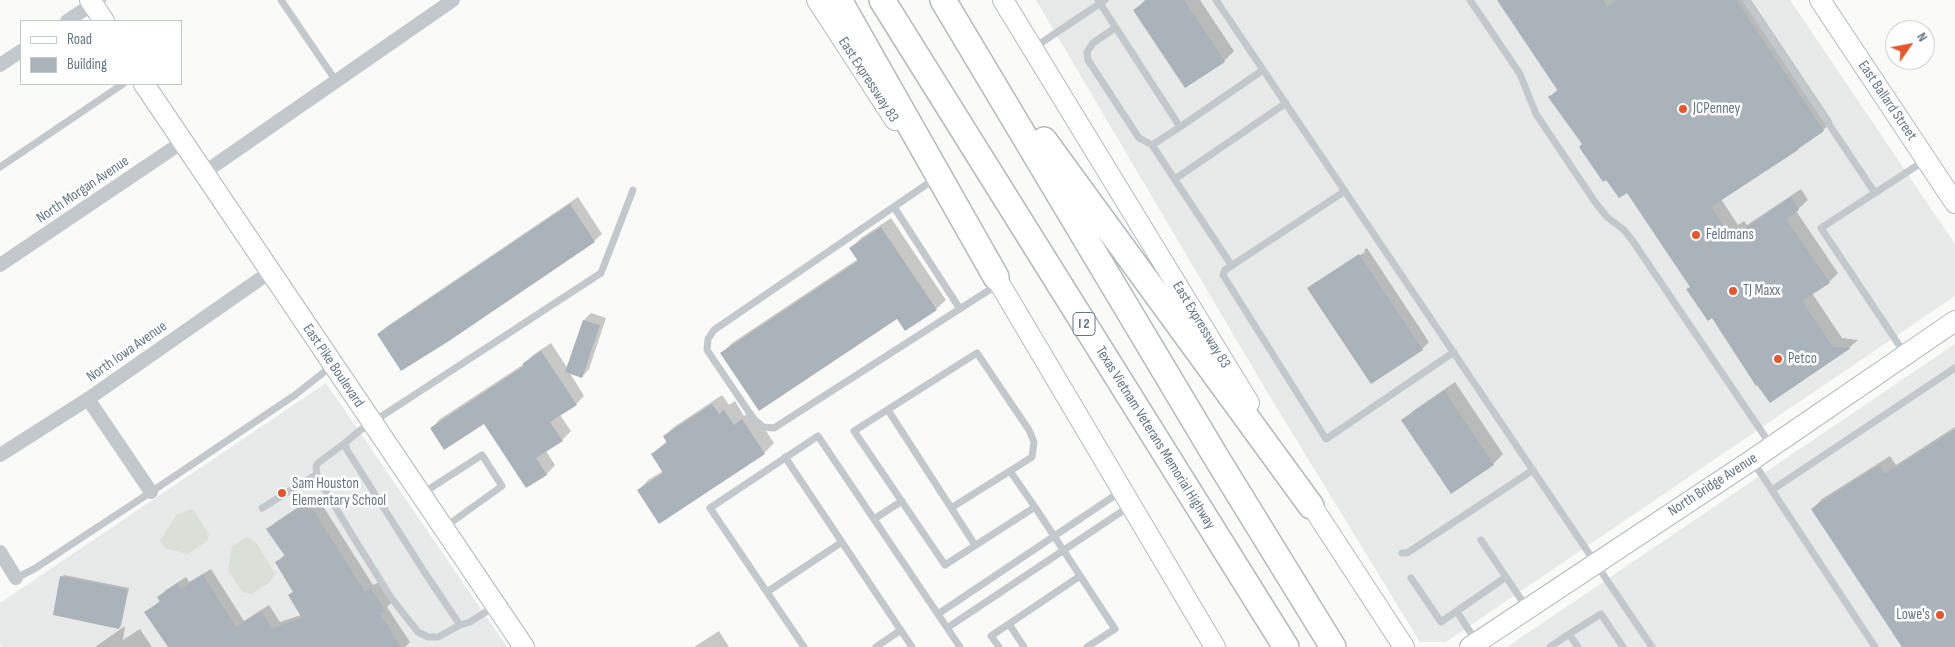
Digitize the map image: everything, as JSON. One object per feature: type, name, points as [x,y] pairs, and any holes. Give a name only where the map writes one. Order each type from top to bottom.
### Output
[{"type":"highway","points":[[838,0],[998,280]]},
{"type":"highway","name":"Texas Vietnam Veterans Memorial Highway","points":[[882,0],[1286,647]]},
{"type":"highway","points":[[948,9],[1311,506]]},
{"type":"highway","points":[[948,9],[1216,457],[1333,647]]},
{"type":"street","points":[[205,172],[453,0]]},
{"type":"street","name":"East Expressway 83","points":[[817,0],[998,280],[1215,647]]},
{"type":"street","name":"East Expressway 83","points":[[1003,0],[1311,506],[1404,647]]},
{"type":"street","name":"East Ballard Street","points":[[1820,0],[1955,203]]},
{"type":"street","points":[[68,20],[94,1],[104,20]]},
{"type":"street","points":[[0,65],[20,52]]},
{"type":"street","name":"East Pike Boulevard","points":[[145,85],[524,647]]},
{"type":"street","name":"North Morgan Avenue","points":[[0,265],[184,141]]},
{"type":"street","name":"North Iowa Avenue","points":[[0,455],[88,399],[270,272]]},
{"type":"street","name":"North Bridge Avenue","points":[[1473,644],[1772,447],[1955,321]]},
{"type":"street","points":[[88,399],[151,492]]},
{"type":"street","points":[[0,552],[16,578]]},
{"type":"lane","points":[[282,0],[336,81]]},
{"type":"lane","points":[[1216,0],[1652,647]]},
{"type":"lane","points":[[1470,0],[1520,74],[1536,114],[1590,196],[1607,217],[1624,230],[1632,240],[1772,447]]},
{"type":"lane","points":[[1746,0],[1875,193]]},
{"type":"lane","points":[[1033,48],[1101,1],[1115,28],[1180,127]]},
{"type":"lane","points":[[1115,28],[1093,43],[1087,52],[1088,60],[1139,138],[1152,145],[1232,266]]},
{"type":"lane","points":[[1152,145],[1263,70]]},
{"type":"lane","points":[[0,167],[122,85]]},
{"type":"lane","points":[[1175,179],[1286,103]]},
{"type":"lane","points":[[1906,355],[1821,228],[1926,159]]},
{"type":"lane","points":[[933,180],[714,330],[708,339],[707,350],[753,418],[763,427],[774,428],[960,309],[998,280]]},
{"type":"lane","points":[[496,606],[438,638],[428,637],[418,632],[406,619],[387,591],[326,494],[317,474],[318,463],[359,431],[601,273],[633,190]]},
{"type":"lane","points":[[1345,191],[1225,270],[1223,275],[1326,439],[1454,352]]},
{"type":"lane","points":[[894,207],[960,309]]},
{"type":"lane","points":[[951,508],[1032,457],[1034,442],[1029,430],[977,353],[854,431],[945,565],[1035,507]]},
{"type":"lane","points":[[16,578],[74,543],[151,492],[295,395],[333,365]]},
{"type":"lane","points":[[1772,490],[1955,368]]},
{"type":"lane","points":[[888,410],[975,545]]},
{"type":"lane","points":[[804,647],[710,508],[818,436],[960,647]]},
{"type":"lane","points":[[345,443],[347,450],[460,625]]},
{"type":"lane","points":[[421,495],[482,455],[502,486],[444,529]]},
{"type":"lane","points":[[785,457],[912,647]]},
{"type":"lane","points":[[1752,460],[1875,647]]},
{"type":"lane","points":[[1402,553],[1406,554],[1534,470]]},
{"type":"lane","points":[[1010,471],[1115,628],[1087,647]]},
{"type":"lane","points":[[262,508],[317,474]]},
{"type":"lane","points":[[938,614],[1054,536],[1127,498]]},
{"type":"lane","points":[[947,628],[1063,550],[1127,498]]},
{"type":"lane","points":[[874,519],[902,501]]},
{"type":"lane","points":[[1481,540],[1527,608]]},
{"type":"lane","points":[[767,592],[842,542]]},
{"type":"lane","points":[[999,647],[992,636],[1080,576]]},
{"type":"lane","points":[[1411,578],[1441,622],[1506,578]]},
{"type":"lane","points":[[1457,612],[1473,644]]},
{"type":"lane","points":[[1550,647],[1601,614],[1623,647]]},
{"type":"lane","points":[[1009,624],[1024,647]]},
{"type":"lane","points":[[876,647],[901,630]]},
{"type":"lane","points":[[1569,634],[1578,647]]},
{"type":"shaded area","points":[[1036,0],[1790,0],[1955,244],[1955,296],[1446,642],[1420,642],[1266,390]]},
{"type":"shaded area","points":[[1955,344],[1955,647],[1507,647]]},
{"type":"shaded area","name":"Sam Houston Elementary School","points":[[326,383],[507,647],[2,647],[0,644],[0,603]]},
{"type":"shaded area","points":[[193,509],[209,535],[207,541],[188,554],[165,548],[160,541],[177,514]]},
{"type":"shaded area","points":[[247,537],[257,544],[275,573],[270,582],[251,594],[242,592],[228,570],[232,546]]},
{"type":"building","points":[[1148,0],[1184,0],[1225,62],[1185,88],[1133,10]]},
{"type":"building","name":"JCPenney","points":[[1497,0],[1603,0],[1607,7],[1617,0],[1736,0],[1824,131],[1711,207],[1729,233],[1734,229],[1737,234],[1791,197],[1799,210],[1786,219],[1830,283],[1802,301],[1833,347],[1851,348],[1770,403],[1756,386],[1712,318],[1708,321],[1686,289],[1690,287],[1627,193],[1619,198],[1606,180],[1603,182],[1579,147],[1582,144],[1548,97],[1558,91]]},
{"type":"building","points":[[570,204],[595,242],[449,341],[401,371],[377,334]]},
{"type":"building","points":[[881,227],[937,310],[905,331],[897,319],[759,411],[720,353],[858,261],[849,248]]},
{"type":"building","points":[[1359,254],[1423,350],[1371,384],[1307,288]]},
{"type":"building","points":[[583,320],[600,325],[582,378],[565,372]]},
{"type":"building","points":[[541,351],[577,405],[550,422],[563,441],[536,458],[547,475],[526,488],[484,424],[444,450],[430,428],[524,366],[522,364]]},
{"type":"building","points":[[1444,391],[1494,465],[1451,494],[1401,420]]},
{"type":"building","points":[[712,404],[719,414],[724,410],[734,425],[742,419],[765,454],[659,524],[637,490],[663,473],[651,454],[667,443],[663,436]]},
{"type":"building","points":[[1955,430],[1955,647],[1902,647],[1811,509],[1879,465],[1885,474]]},
{"type":"building","points":[[308,502],[365,592],[371,588],[385,611],[380,614],[401,647],[168,647],[144,612],[160,602],[157,597],[178,583],[181,589],[203,575],[236,627],[261,611],[272,629],[302,618],[288,595],[293,592],[275,562],[285,556],[266,529]]},
{"type":"building","points":[[60,576],[127,590],[119,629],[53,615]]},
{"type":"place","name":"JCPenney","points":[[1683,109]]},
{"type":"place","name":"Feldmans","points":[[1696,235]]},
{"type":"place","name":"TJ Maxx","points":[[1733,291]]},
{"type":"place","name":"Petco","points":[[1778,359]]},
{"type":"place","name":"Sam Houston Elementary School","points":[[282,493]]},
{"type":"place","name":"Lowe's","points":[[1940,615]]}]
